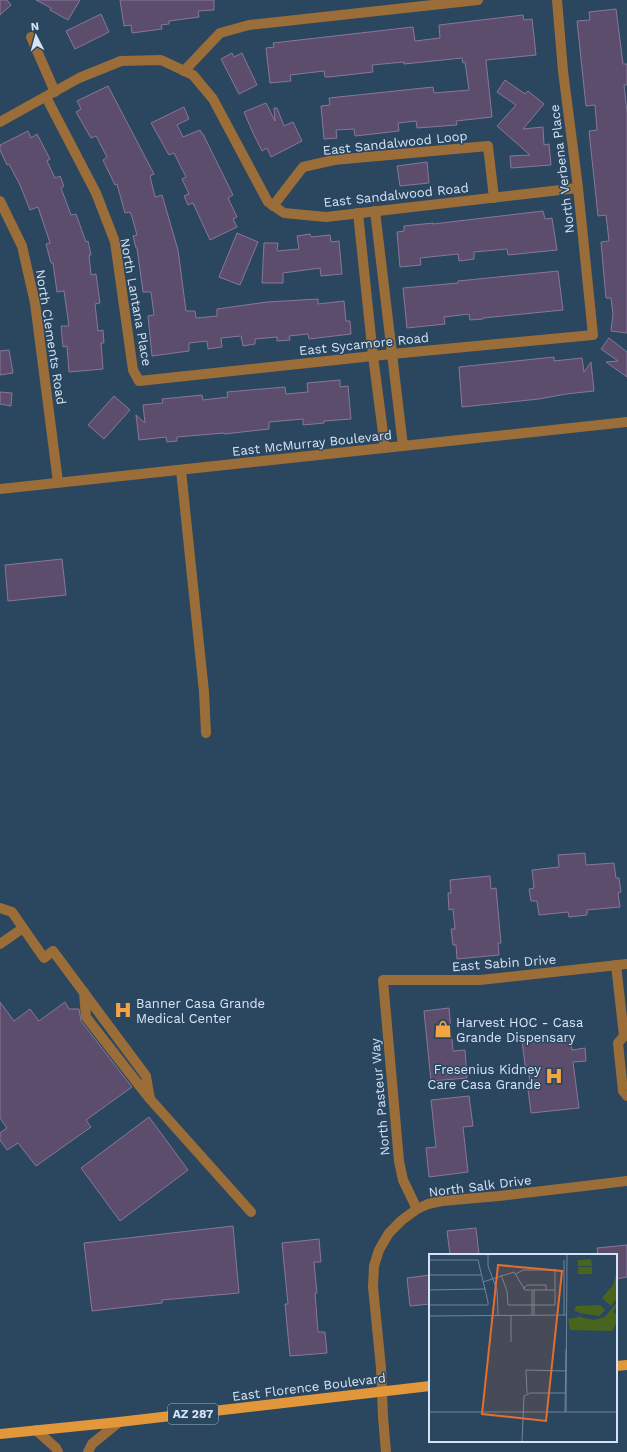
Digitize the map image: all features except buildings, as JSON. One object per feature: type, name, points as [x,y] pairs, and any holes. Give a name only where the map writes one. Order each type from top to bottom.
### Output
[{"type":"main road","points":[[617,1366],[627,1365]]},
{"type":"main road","name":"East Florence Boulevard","points":[[0,1434],[119,1422],[429,1386]]},
{"type":"street","points":[[184,71],[220,33],[249,25],[478,0]]},
{"type":"street","name":"North Verbena Place","points":[[557,0],[563,71],[578,188],[593,335]]},
{"type":"street","name":"North Lantana Place","points":[[31,37],[50,94],[96,193],[115,242],[133,370],[139,381]]},
{"type":"street","points":[[0,122],[79,78],[121,61],[161,60],[193,75],[213,99],[268,202],[273,206]]},
{"type":"street","name":"East Sandalwood Loop","points":[[273,206],[303,167],[334,160],[488,146],[494,198]]},
{"type":"street","name":"East Sandalwood Road","points":[[273,206],[284,213],[326,217],[578,188]]},
{"type":"street","name":"North Clements Road","points":[[0,201],[22,246],[35,303],[58,482]]},
{"type":"street","points":[[375,211],[403,446]]},
{"type":"street","points":[[358,213],[373,356],[385,448]]},
{"type":"street","name":"East Sycamore Road","points":[[139,381],[392,354],[593,335]]},
{"type":"street","name":"East McMurray Boulevard","points":[[0,489],[627,422]]},
{"type":"street","points":[[181,470],[204,692],[206,733]]},
{"type":"street","points":[[0,908],[12,912],[44,958],[54,951],[146,1076],[150,1099]]},
{"type":"street","points":[[0,944],[23,928]]},
{"type":"street","name":"East Sabin Drive","points":[[382,980],[480,980],[627,964]]},
{"type":"street","points":[[616,965],[624,1036],[618,1043],[623,1091],[627,1096]]},
{"type":"street","name":"North Pasteur Way","points":[[382,980],[399,1161],[403,1180],[417,1209]]},
{"type":"street","points":[[84,992],[86,1018],[150,1099],[251,1212]]},
{"type":"street","name":"North Salk Drive","points":[[386,1452],[381,1392],[381,1368],[373,1287],[374,1266],[379,1250],[389,1233],[402,1220],[417,1209],[428,1204],[442,1201],[627,1181]]},
{"type":"street","points":[[88,1452],[92,1444],[119,1422]]},
{"type":"street","points":[[36,1430],[56,1448],[58,1452]]},
{"type":"place","name":"Banner Casa Grande Medical Center","points":[[123,1010]]},
{"type":"place","name":"Harvest HOC - Casa Grande Dispensary","points":[[443,1029]]},
{"type":"place","name":"Fresenius Kidney Care Casa Grande","points":[[554,1076]]}]
